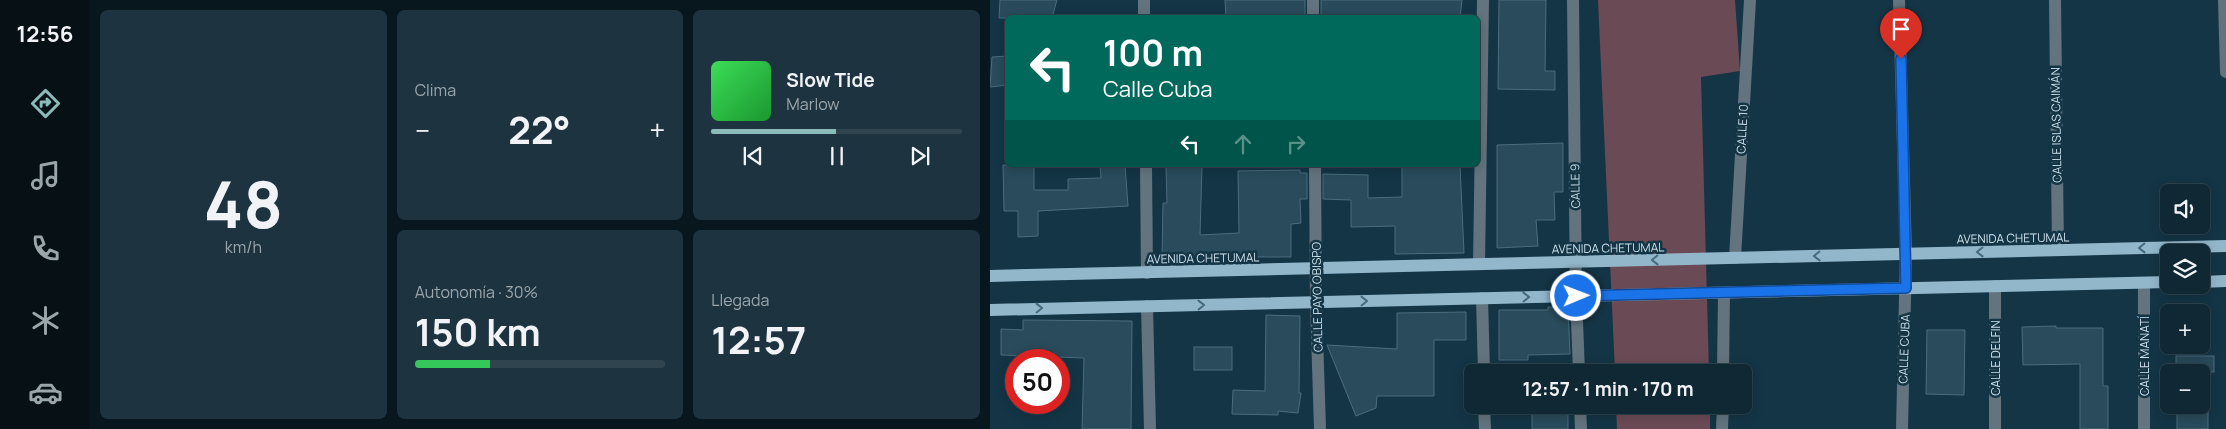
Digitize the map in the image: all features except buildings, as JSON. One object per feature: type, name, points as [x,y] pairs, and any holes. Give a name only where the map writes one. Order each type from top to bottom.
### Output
[{"type":"main road","name":"AVENIDA CHETUMAL","points":[[990,276],[2226,246]]},
{"type":"main road","points":[[2210,282],[2226,281]]},
{"type":"main road","points":[[990,310],[2160,282]]},
{"type":"street","points":[[1144,0],[1144,15]]},
{"type":"street","points":[[1313,0],[1313,15]]},
{"type":"street","points":[[1479,264],[1482,0]]},
{"type":"street","name":"CALLE 9","points":[[1573,0],[1576,296],[1579,364]]},
{"type":"street","name":"CALLE 10","points":[[1735,258],[1750,0]]},
{"type":"street","name":"CALLE CUBA","points":[[1900,0],[1906,254],[1902,429]]},
{"type":"street","name":"CALLE ISLAS CAIMÁN","points":[[2055,0],[2058,250]]},
{"type":"street","points":[[2224,0],[2226,72]]},
{"type":"street","points":[[1146,167],[1147,273]]},
{"type":"street","name":"CALLE PAYO OBISPO","points":[[1315,167],[1316,302],[1320,429]]},
{"type":"street","name":"CALLE MANATÍ","points":[[2144,283],[2144,429]]},
{"type":"street","name":"CALLE DELFIN","points":[[1995,429],[1996,286]]},
{"type":"street","points":[[1723,364],[1724,293]]},
{"type":"street","points":[[1482,298],[1484,364]]},
{"type":"street","points":[[1147,306],[1150,429]]},
{"type":"street","points":[[1484,414],[1485,429]]},
{"type":"street","points":[[1580,414],[1581,429]]},
{"type":"street","points":[[1722,429],[1723,414]]},
{"type":"shaded area","points":[[1598,0],[1735,0],[1740,71],[1701,77],[1709,364],[1615,364]]},
{"type":"shaded area","points":[[1616,414],[1710,414],[1710,429],[1617,429]]},
{"type":"route","points":[[1576,296],[1906,288],[1901,59]]}]
